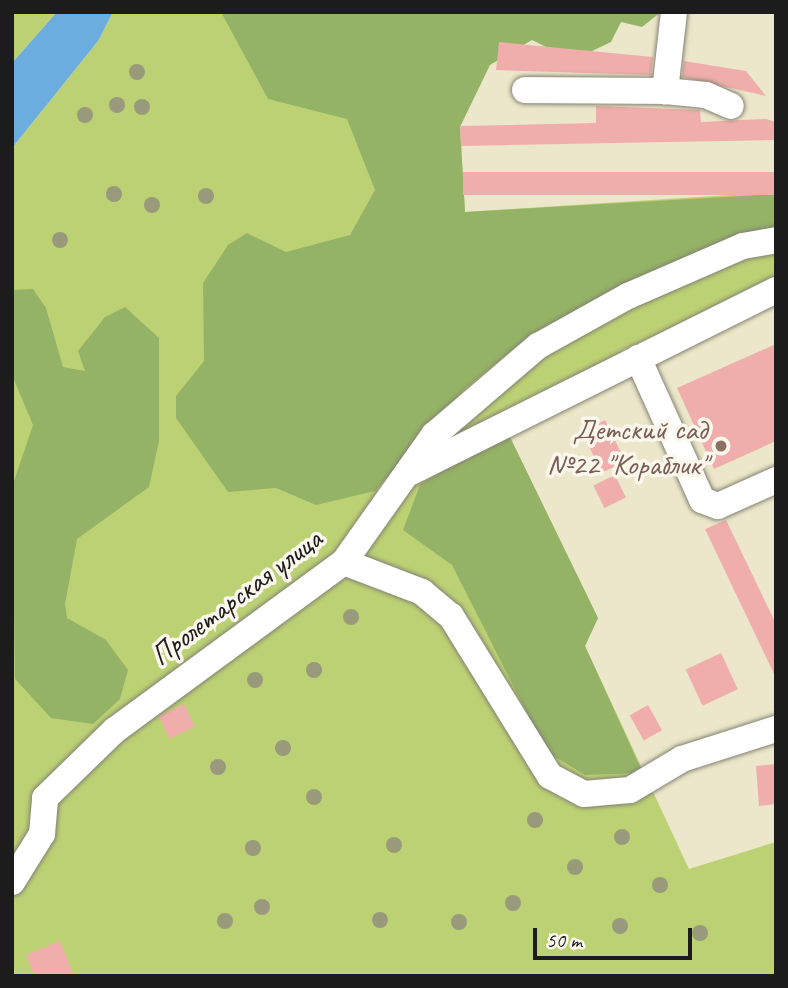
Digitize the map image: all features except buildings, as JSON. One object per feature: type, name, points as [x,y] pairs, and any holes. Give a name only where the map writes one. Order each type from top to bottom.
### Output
[{"type":"street","points":[[665,92],[674,12]]},
{"type":"street","points":[[525,90],[706,95],[731,106]]},
{"type":"street","name":"Пролетарская улица","points":[[12,882],[42,834],[45,798],[115,730],[344,562],[410,473],[434,435],[538,346],[628,296],[743,246],[776,240]]},
{"type":"street","points":[[410,473],[776,290]]},
{"type":"street","points":[[638,358],[702,500],[718,506],[776,480]]},
{"type":"street","points":[[344,562],[422,592],[451,617],[550,776],[584,794],[630,790],[682,759],[776,729]]},
{"type":"green space","points":[[12,12],[57,12],[12,63]]},
{"type":"green space","points":[[113,12],[483,12],[460,126],[465,212],[776,192],[776,279],[621,351],[626,363],[504,425],[598,618],[585,646],[689,869],[776,842],[776,976],[12,976],[12,148],[98,41]]},
{"type":"green space","points":[[221,12],[661,12],[642,27],[621,22],[611,42],[592,51],[552,50],[532,40],[490,65],[460,127],[465,212],[776,194],[776,231],[534,332],[463,390],[375,491],[316,505],[276,488],[228,492],[176,418],[176,396],[204,361],[203,283],[228,245],[247,233],[286,252],[350,235],[375,190],[347,119],[268,99]]},
{"type":"green space","points":[[33,289],[46,308],[63,367],[85,371],[78,351],[105,317],[125,307],[159,338],[159,441],[149,487],[77,539],[65,604],[67,618],[106,640],[128,670],[120,699],[93,724],[51,718],[15,679],[12,487],[33,425],[12,375],[12,290]]},
{"type":"green space","points":[[507,431],[598,618],[585,646],[643,773],[585,775],[547,752],[452,565],[403,530],[420,485]]},
{"type":"water","points":[[57,12],[113,12],[98,41],[12,148],[12,63]]},
{"type":"place","name":"Детский сад №22 \"Кораблик\"","points":[[721,446]]}]
